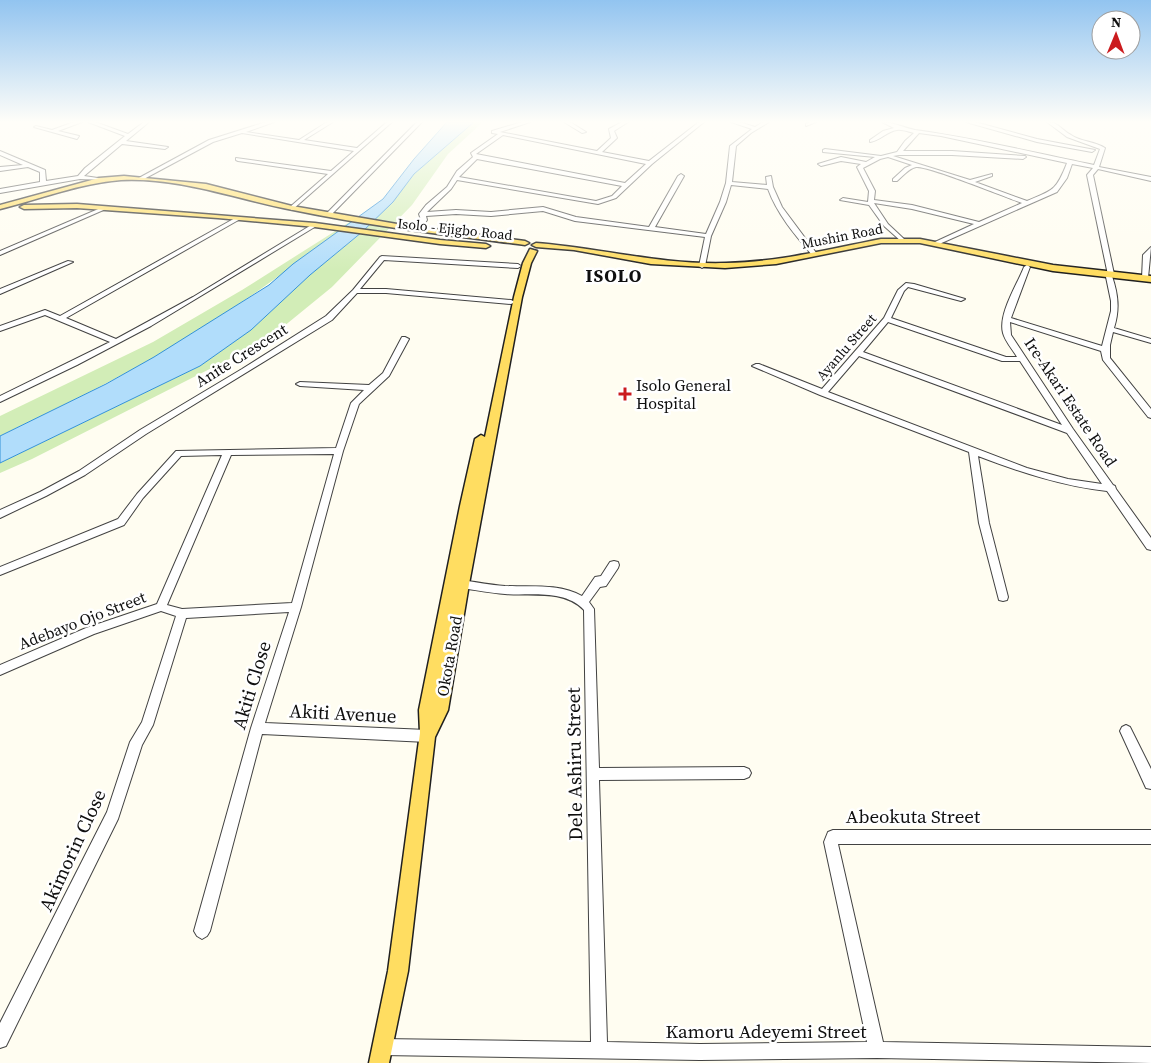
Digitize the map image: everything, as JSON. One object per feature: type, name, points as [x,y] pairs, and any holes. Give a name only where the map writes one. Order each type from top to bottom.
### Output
[{"type":"main road","points":[[0,212],[13,206],[102,179],[140,179],[206,186],[292,208],[332,215]]},
{"type":"main road","points":[[0,206],[51,205],[105,208],[318,226]]},
{"type":"main road","name":"Isolo - Ejigbo Road","points":[[332,215],[418,228],[521,247]]},
{"type":"main road","name":"Isolo - Ejigbo Road","points":[[318,226],[388,235],[521,247]]},
{"type":"main road","name":"Mushin Road","points":[[536,248],[574,248],[651,262],[702,266],[762,264],[881,241],[902,240],[937,243],[1027,264],[1110,276]]},
{"type":"main road","name":"Mushin Road","points":[[536,248],[680,269],[710,269],[765,267],[876,245],[906,243],[937,246],[1027,267],[1149,279]]},
{"type":"main road","points":[[427,736],[427,710],[464,515],[511,302],[521,247],[536,248]]},
{"type":"main road","name":"Okota Road","points":[[380,1055],[398,971],[427,736],[440,710],[462,584],[518,298],[527,262],[536,248]]},
{"type":"street","points":[[43,172],[43,184]]},
{"type":"street","points":[[80,177],[84,172]]},
{"type":"street","points":[[140,179],[153,172]]},
{"type":"street","points":[[323,172],[332,173]]},
{"type":"street","points":[[332,215],[370,172]]},
{"type":"street","points":[[422,214],[428,206],[443,194],[459,172]]},
{"type":"street","points":[[554,172],[626,185]]},
{"type":"street","points":[[456,178],[596,203],[614,197],[641,172]]},
{"type":"street","points":[[702,266],[708,236],[724,202],[730,172]]},
{"type":"street","points":[[861,172],[872,191],[871,203],[886,225],[902,240]]},
{"type":"street","points":[[895,180],[904,172]]},
{"type":"street","points":[[937,172],[1026,203]]},
{"type":"street","points":[[937,243],[1055,191],[1066,172]]},
{"type":"street","points":[[1093,172],[1090,175],[1115,304],[1111,329],[1104,349],[1106,358],[1151,415]]},
{"type":"street","points":[[1114,172],[1151,179]]},
{"type":"street","points":[[292,208],[332,173]]},
{"type":"street","points":[[969,182],[990,175]]},
{"type":"street","points":[[651,229],[681,176]]},
{"type":"street","points":[[0,191],[80,177],[102,179]]},
{"type":"street","points":[[769,177],[769,187],[790,223],[814,254]]},
{"type":"street","points":[[729,183],[769,187]]},
{"type":"street","points":[[844,200],[912,207],[980,224]]},
{"type":"street","points":[[0,253],[105,208]]},
{"type":"street","points":[[422,214],[456,212],[491,214],[543,209],[575,218],[708,236]]},
{"type":"street","points":[[418,228],[424,220],[422,214]]},
{"type":"street","points":[[61,318],[239,218]]},
{"type":"street","points":[[0,399],[194,298],[256,259],[318,226]]},
{"type":"street","points":[[1149,279],[1146,255],[1151,249]]},
{"type":"street","name":"Anite Crescent","points":[[0,514],[44,494],[82,473],[143,432],[330,318],[382,258],[518,266]]},
{"type":"street","points":[[0,292],[70,262]]},
{"type":"street","points":[[1027,267],[1023,281],[1006,319],[1104,349]]},
{"type":"street","name":"Ayanlu Street","points":[[823,393],[887,319],[901,290],[906,285],[912,285],[961,300]]},
{"type":"street","points":[[355,291],[386,291],[511,302]]},
{"type":"street","points":[[0,329],[45,312],[114,341]]},
{"type":"street","points":[[887,319],[1004,358],[1022,359]]},
{"type":"street","name":"Ire-Akari Estate Road","points":[[1006,319],[1007,335],[1022,359],[1151,546]]},
{"type":"street","points":[[1111,329],[1151,341]]},
{"type":"street","name":"Akiti Close","points":[[202,931],[257,728],[296,607],[354,403],[386,374],[405,339]]},
{"type":"street","points":[[858,353],[1070,431]]},
{"type":"street","points":[[756,366],[973,452],[1061,481],[1112,488]]},
{"type":"street","points":[[300,384],[371,388]]},
{"type":"street","points":[[0,571],[121,522],[140,496],[179,453],[339,451]]},
{"type":"street","points":[[973,452],[984,523],[1003,597]]},
{"type":"street","points":[[161,607],[228,453]]},
{"type":"street","points":[[462,584],[503,590],[560,593],[584,601],[599,580],[602,584],[614,565]]},
{"type":"street","name":"Dele Ashiru Street","points":[[584,601],[589,609],[591,640],[599,1051]]},
{"type":"street","name":"Adebayo Ojo Street","points":[[0,670],[90,631],[161,607],[182,614],[296,607]]},
{"type":"street","name":"Akimorin Close","points":[[0,1040],[113,814],[136,742],[147,725],[182,614]]},
{"type":"street","name":"Akiti Avenue","points":[[257,728],[427,736]]},
{"type":"street","points":[[1126,731],[1151,783]]},
{"type":"street","points":[[593,774],[744,773]]},
{"type":"street","name":"Abeokuta Street","points":[[877,1050],[831,842],[833,837],[1151,837]]},
{"type":"street","name":"Kamoru Adeyemi Street","points":[[380,1055],[599,1051],[877,1050],[1151,1055]]},
{"type":"green space","points":[[417,172],[436,172],[412,205],[332,287],[267,340],[32,459],[0,473],[0,463],[200,366],[251,330],[310,275],[362,232],[393,202]]},
{"type":"green space","points":[[359,216],[258,291],[180,342],[77,398],[0,436],[0,416],[153,342],[242,290]]},
{"type":"water","points":[[404,172],[417,172],[393,202],[362,232],[310,275],[251,330],[200,366],[0,463],[0,436],[106,384],[154,357],[269,285],[293,264],[383,199]]},
{"type":"place","name":"Isolo General Hospital","points":[[625,394]]},
{"type":"district","name":"ISOLO","points":[[614,275]]}]
